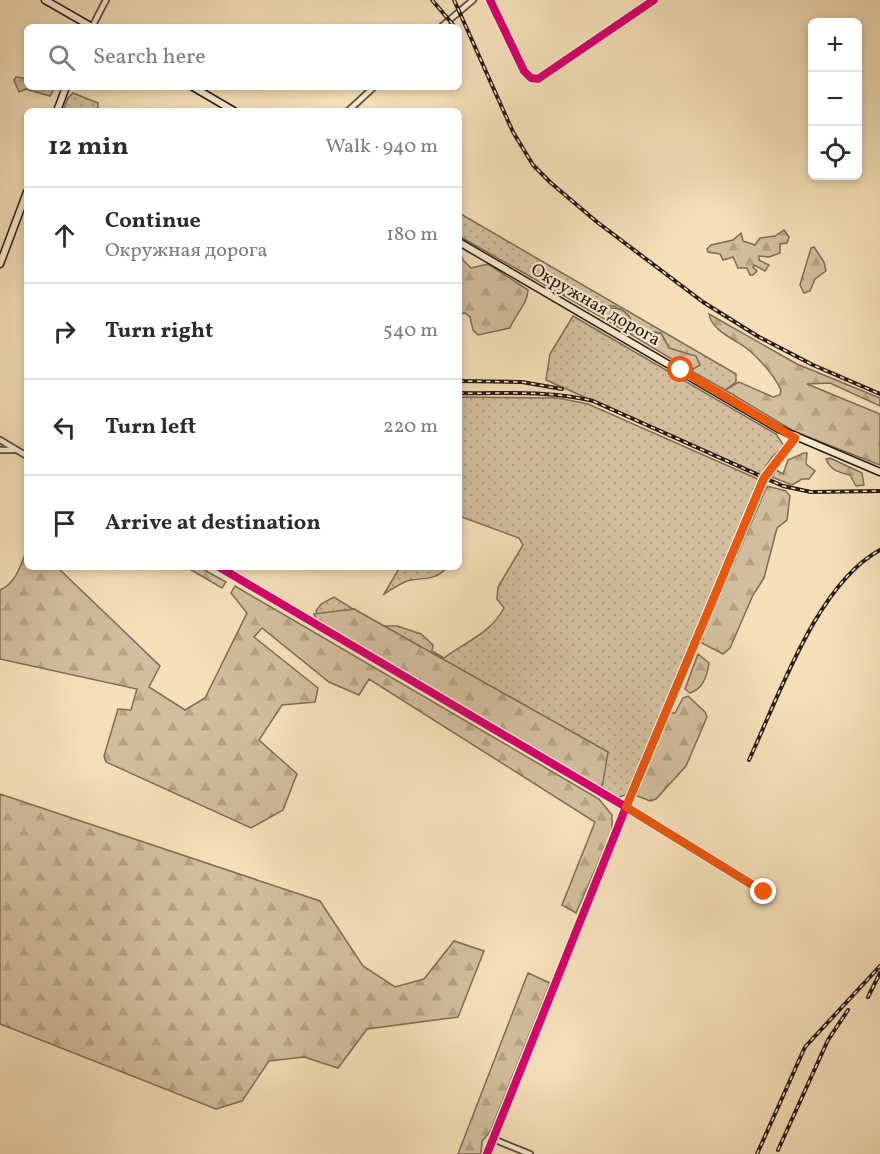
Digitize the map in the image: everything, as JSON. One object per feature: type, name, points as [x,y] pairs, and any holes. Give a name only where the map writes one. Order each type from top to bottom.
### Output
[{"type":"main road","points":[[45,0],[87,24]]},
{"type":"main road","points":[[58,108],[65,90]]},
{"type":"main road","points":[[198,90],[229,108]]},
{"type":"main road","points":[[0,264],[24,200]]},
{"type":"main road","name":"Окружная дорога","points":[[462,244],[795,438],[880,472]]},
{"type":"street","points":[[94,24],[106,0]]},
{"type":"street","points":[[445,24],[473,0]]},
{"type":"street","points":[[490,0],[524,71],[531,78],[538,78],[654,0]]},
{"type":"street","points":[[351,108],[371,90]]},
{"type":"street","points":[[487,1154],[626,807],[764,478],[795,438]]},
{"type":"street","points":[[0,440],[24,455]]},
{"type":"street","points":[[0,450],[16,451]]},
{"type":"street","points":[[224,570],[626,807],[764,892]]},
{"type":"street","points":[[493,1139],[530,1154]]},
{"type":"green space","points":[[16,77],[24,78],[24,90],[19,92],[14,80]]},
{"type":"green space","points":[[29,90],[53,90],[50,96]]},
{"type":"green space","points":[[73,93],[98,103],[98,108],[64,108]]},
{"type":"green space","points":[[462,215],[736,374],[736,382],[725,390],[688,369],[693,369],[688,355],[669,348],[661,333],[646,331],[635,326],[627,314],[614,306],[598,306],[558,286],[559,291],[624,330],[462,238]]},
{"type":"green space","points":[[784,230],[789,237],[787,243],[780,244],[780,253],[769,257],[759,256],[759,260],[769,265],[765,271],[754,265],[757,271],[753,275],[750,275],[747,268],[738,268],[733,257],[723,260],[720,254],[708,252],[707,249],[711,245],[733,240],[741,233],[743,241],[755,245],[760,238],[775,236]]},
{"type":"green space","points":[[814,247],[824,262],[826,271],[815,279],[810,291],[804,293],[800,285],[811,248]]},
{"type":"green space","points":[[462,258],[471,268],[488,264],[528,290],[526,300],[510,328],[478,335],[473,330],[470,317],[462,314]]},
{"type":"green space","points":[[556,287],[596,305],[617,308],[625,312],[635,326],[654,334],[661,333],[669,348],[696,356],[700,365],[688,369],[559,291]]},
{"type":"green space","points":[[709,314],[797,364],[880,398],[880,406],[830,383],[807,384],[880,414],[880,465],[795,432],[725,390],[739,382],[773,397],[780,395],[781,390],[759,360],[746,348],[720,331],[711,321]]},
{"type":"green space","points":[[573,316],[776,434],[784,446],[772,457],[761,475],[546,380],[550,354]]},
{"type":"green space","points":[[462,397],[558,398],[588,404],[760,480],[626,795],[619,797],[605,792],[321,625],[316,611],[321,604],[334,597],[380,626],[397,626],[421,634],[433,645],[432,651],[444,658],[478,636],[499,617],[504,608],[497,599],[498,587],[523,545],[519,538],[462,517]]},
{"type":"green space","points":[[807,453],[806,464],[815,471],[809,479],[802,479],[792,485],[772,477],[776,470],[783,474],[788,460]]},
{"type":"green space","points":[[830,458],[862,473],[864,485],[856,486],[850,475],[833,468],[826,459]]},
{"type":"green space","points":[[767,486],[786,491],[790,496],[787,520],[777,528],[764,578],[753,595],[730,648],[723,654],[700,642]]},
{"type":"green space","points":[[24,557],[24,570],[60,570],[160,666],[149,687],[185,710],[205,698],[247,613],[231,593],[235,586],[599,799],[612,815],[612,831],[576,913],[562,905],[595,822],[369,679],[359,695],[329,682],[262,628],[254,637],[318,688],[315,702],[282,705],[259,740],[297,774],[283,810],[251,828],[106,762],[104,756],[118,709],[131,710],[137,689],[0,659],[0,590],[10,583]]},
{"type":"green space","points":[[191,570],[204,570],[226,582],[222,588]]},
{"type":"green space","points":[[398,570],[444,570],[435,576],[407,581],[384,594]]},
{"type":"green space","points":[[354,609],[608,752],[602,788],[317,621],[314,614]]},
{"type":"green space","points":[[698,654],[709,663],[708,668],[701,685],[690,693],[685,689]]},
{"type":"green space","points":[[688,696],[705,712],[707,717],[686,766],[656,799],[650,801],[635,795],[670,713],[675,713],[683,698]]},
{"type":"green space","points":[[0,794],[320,901],[363,966],[395,987],[424,979],[454,941],[484,951],[458,1017],[367,1029],[338,1068],[304,1057],[269,1061],[242,1101],[216,1109],[0,1024]]},
{"type":"green space","points":[[528,973],[550,983],[490,1132],[482,1141],[481,1154],[458,1154]]},
{"type":"railway","points":[[432,0],[452,24]]},
{"type":"railway","points":[[454,0],[513,132],[533,165],[551,183],[597,222],[703,302],[759,337],[813,365],[880,394]]},
{"type":"railway","points":[[462,381],[522,382],[562,389]]},
{"type":"railway","points":[[462,393],[560,395],[593,401],[783,486],[811,492],[880,491]]},
{"type":"railway","points":[[749,760],[787,674],[819,615],[837,588],[858,566],[880,550]]},
{"type":"railway","points":[[757,1154],[805,1047],[880,966]]},
{"type":"railway","points":[[868,997],[880,973]]},
{"type":"railway","points":[[778,1150],[828,1040],[848,1010]]},
{"type":"cycle path","points":[[490,0],[524,71],[531,78],[538,79],[654,0]]},
{"type":"cycle path","points":[[487,1154],[626,807],[764,478],[795,438]]},
{"type":"cycle path","points":[[224,570],[626,807],[764,892]]},
{"type":"route","points":[[681,370],[795,438],[764,478],[626,807],[764,892]]}]
